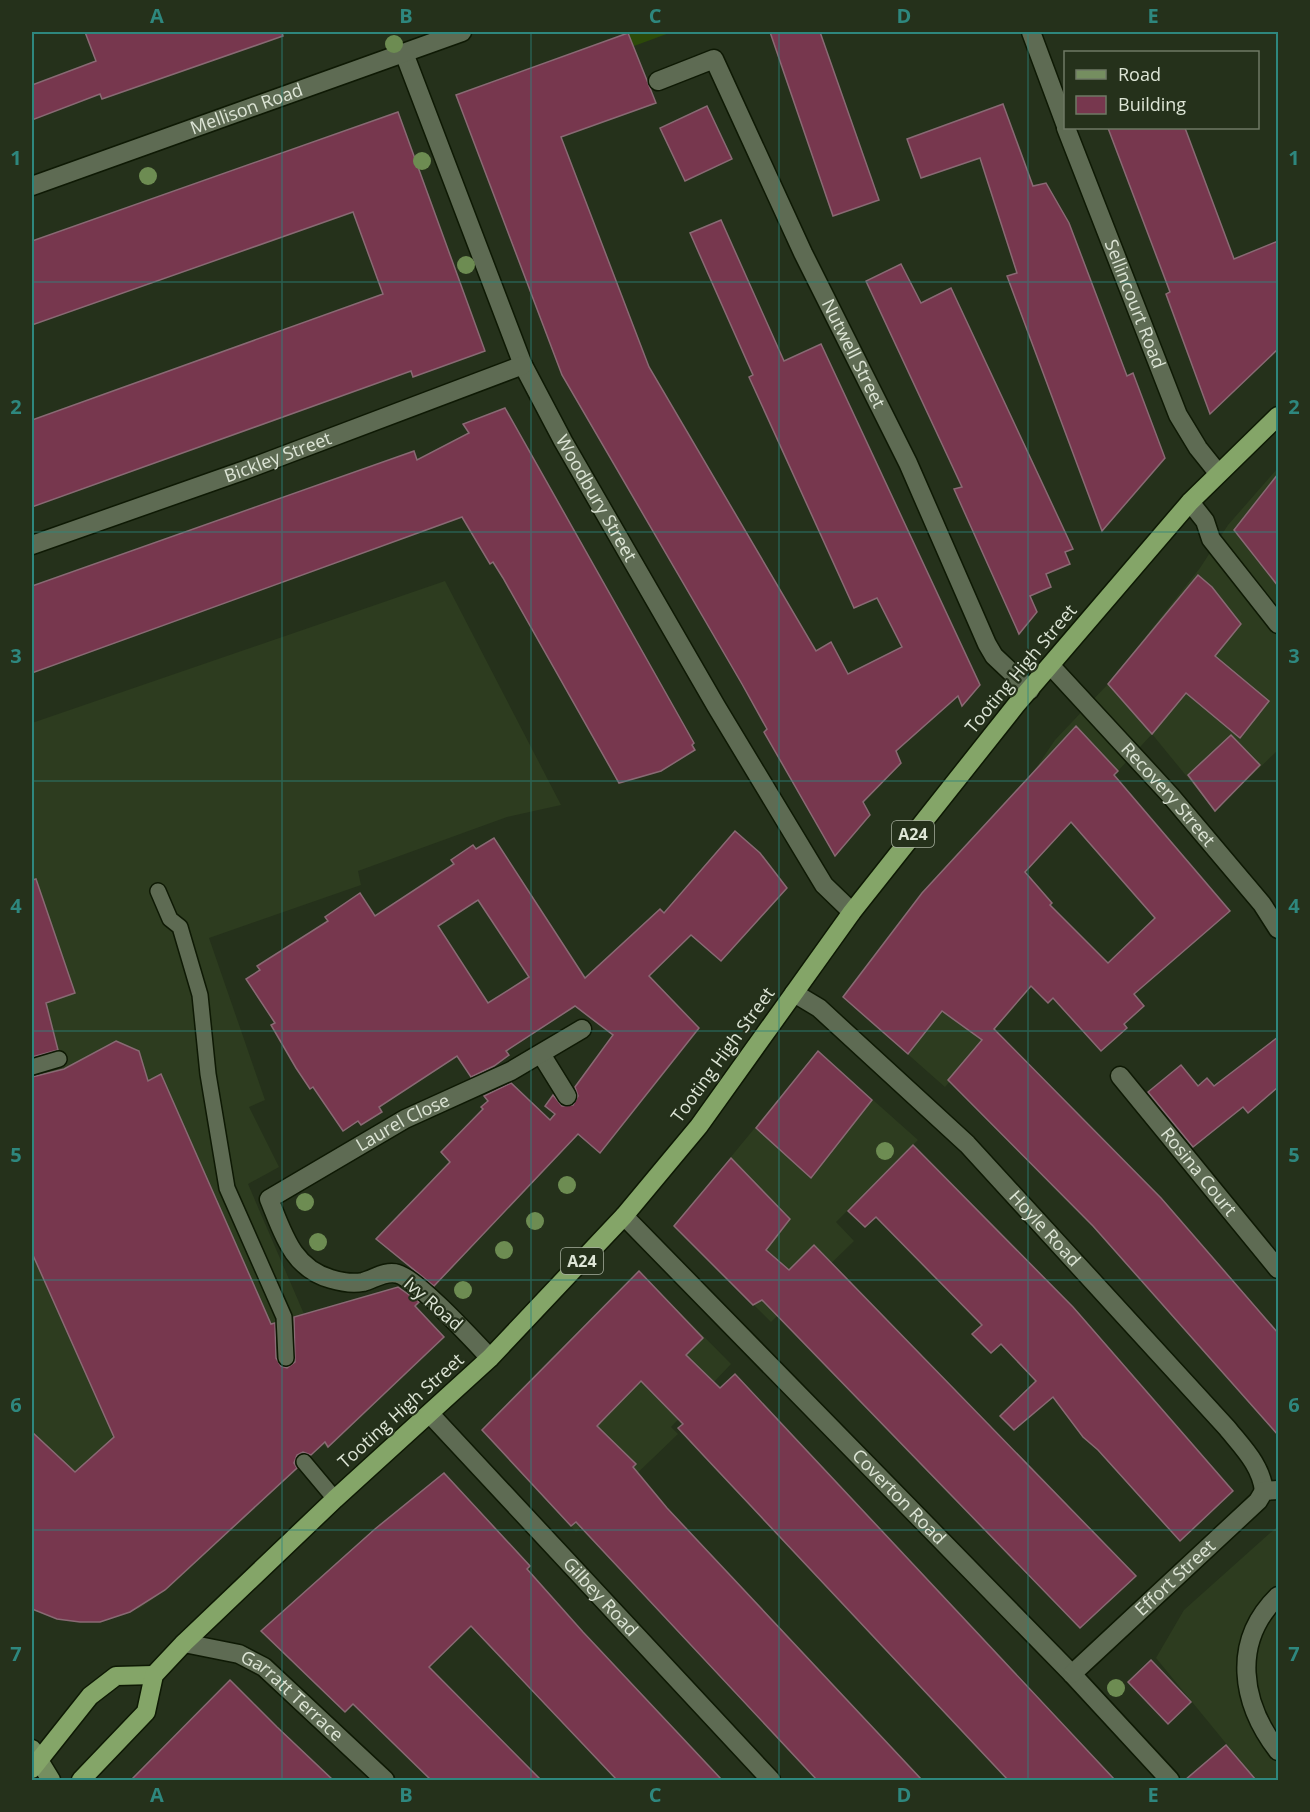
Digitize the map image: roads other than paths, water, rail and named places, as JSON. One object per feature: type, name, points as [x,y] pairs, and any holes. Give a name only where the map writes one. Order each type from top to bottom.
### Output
[{"type":"highway","name":"Tooting High Street","points":[[154,1675],[184,1643],[335,1499],[490,1358],[624,1216],[699,1126],[852,912],[1030,690],[1190,502],[1278,416]]},
{"type":"highway","points":[[33,1760],[82,1704],[117,1676],[154,1675],[146,1712],[81,1780]]},
{"type":"main road","points":[[33,1760],[51,1780]]},
{"type":"street","name":"Mellison Road","points":[[32,186],[462,32]]},
{"type":"street","name":"Sellincourt Road","points":[[1031,32],[1064,122]]},
{"type":"street","name":"Woodbury Street","points":[[404,53],[523,365],[573,459],[716,706],[824,885],[852,912]]},
{"type":"street","name":"Nutwell Street","points":[[658,81],[714,59],[803,253],[908,463],[987,644],[994,656],[1030,690]]},
{"type":"street","name":"Sellincourt Road","points":[[1067,129],[1178,415],[1198,448],[1218,473]]},
{"type":"street","name":"Bickley Street","points":[[32,545],[245,470],[523,365]]},
{"type":"street","points":[[1190,502],[1205,521],[1211,539],[1278,624]]},
{"type":"street","name":"Recovery Street","points":[[1051,666],[1170,795],[1262,904],[1278,929]]},
{"type":"street","name":"Hoyle Road","points":[[794,993],[819,1008],[967,1144],[1227,1428],[1254,1462],[1271,1491]]},
{"type":"street","name":"Laurel Close","points":[[268,1199],[405,1119],[511,1071],[582,1029]]},
{"type":"street","points":[[541,1054],[567,1096]]},
{"type":"street","name":"Rosina Court","points":[[1120,1076],[1278,1269]]},
{"type":"street","name":"Ivy Road","points":[[268,1199],[288,1246],[298,1261],[310,1270],[345,1283],[362,1282],[383,1274],[398,1273],[415,1285],[490,1358]]},
{"type":"street","name":"Coverton Road","points":[[624,1216],[1072,1674],[1170,1780]]},
{"type":"street","name":"Gilbey Road","points":[[430,1414],[771,1780]]},
{"type":"street","name":"Effort Street","points":[[1072,1674],[1271,1491]]},
{"type":"street","points":[[1278,1596],[1255,1626],[1246,1667],[1259,1724],[1278,1751]]},
{"type":"street","name":"Garratt Terrace","points":[[184,1643],[239,1654],[264,1667],[385,1780]]},
{"type":"lane","points":[[158,891],[171,919],[180,927],[200,995],[208,1074],[227,1188],[284,1317],[286,1358]]},
{"type":"lane","points":[[32,1066],[59,1059]]},
{"type":"lane","points":[[304,1462],[335,1499]]}]
